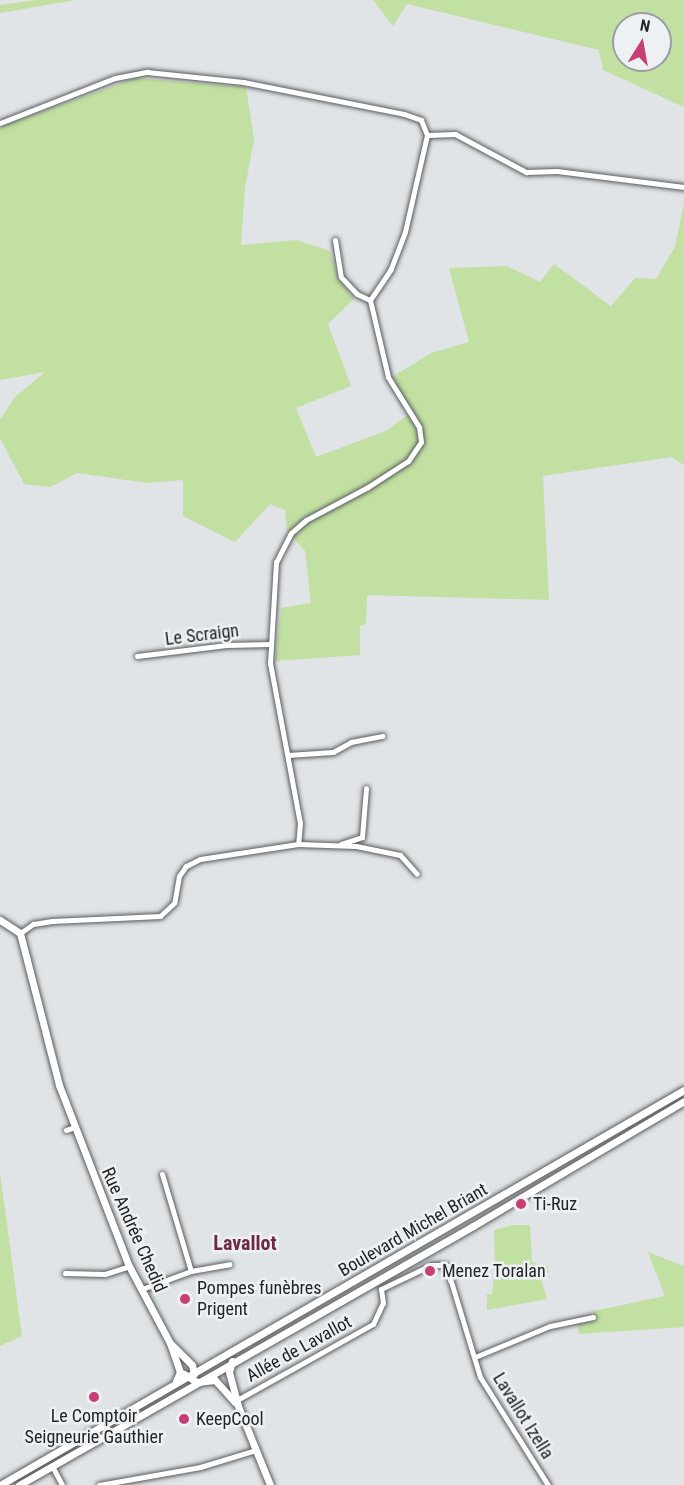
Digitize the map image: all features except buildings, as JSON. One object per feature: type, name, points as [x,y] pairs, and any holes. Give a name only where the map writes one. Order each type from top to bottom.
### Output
[{"type":"main road","points":[[0,920],[20,933]]},
{"type":"main road","name":"Rue Andrée Chedid","points":[[20,933],[49,1053],[109,1220],[129,1266],[170,1343],[188,1371]]},
{"type":"main road","name":"Boulevard Michel Briant","points":[[208,1364],[684,1090]]},
{"type":"main road","name":"Boulevard Michel Briant","points":[[19,1485],[221,1367],[414,1260],[684,1101]]},
{"type":"main road","points":[[374,1282],[384,1264]]},
{"type":"main road","name":"Rue Andrée Chedid","points":[[170,1343],[188,1371]]},
{"type":"main road","points":[[231,1362],[229,1372],[238,1403],[270,1485]]},
{"type":"main road","points":[[0,1485],[176,1381],[188,1371],[208,1364],[221,1367],[229,1372]]},
{"type":"main road","points":[[188,1371],[197,1382],[215,1380],[238,1403]]},
{"type":"street","points":[[0,123],[115,78],[147,72],[243,82],[404,114],[421,120],[427,135],[405,232],[391,269],[370,300],[388,377],[419,427],[421,442],[408,460],[368,488],[321,509],[291,533],[276,562],[270,663],[300,823],[298,844]]},
{"type":"street","points":[[427,135],[455,134],[526,172],[557,171],[684,188]]},
{"type":"street","points":[[335,240],[341,276],[357,294],[370,300]]},
{"type":"street","name":"Le Scraign","points":[[137,656],[226,645],[271,644]]},
{"type":"street","points":[[288,755],[333,752],[351,742],[382,736]]},
{"type":"street","points":[[337,846],[362,837],[366,788]]},
{"type":"street","points":[[20,933],[33,924],[52,921],[160,916],[174,903],[179,876],[186,866],[200,859],[298,844],[337,846],[400,855],[417,874]]},
{"type":"street","points":[[66,1130],[75,1127]]},
{"type":"street","points":[[162,1174],[190,1271]]},
{"type":"street","points":[[414,1260],[419,1272]]},
{"type":"street","points":[[142,1289],[190,1271],[229,1264]]},
{"type":"street","name":"Lavallot Izella","points":[[381,1289],[431,1265],[446,1266],[480,1377],[548,1485]]},
{"type":"street","points":[[65,1273],[105,1274],[129,1266]]},
{"type":"street","points":[[374,1282],[381,1289]]},
{"type":"street","name":"Allée de Lavallot","points":[[238,1403],[374,1324],[383,1303],[381,1289]]},
{"type":"street","points":[[475,1357],[550,1326],[593,1317]]},
{"type":"street","points":[[99,1485],[200,1467],[256,1450]]},
{"type":"street","points":[[52,1466],[62,1485]]},
{"type":"green space","points":[[37,0],[76,0],[0,13],[0,5]]},
{"type":"green space","points":[[373,0],[684,0],[684,107],[603,70],[599,50],[407,4],[393,26]]},
{"type":"green space","points":[[135,78],[246,87],[254,140],[245,188],[241,245],[297,240],[330,251],[338,278],[354,299],[328,324],[351,386],[296,408],[316,457],[386,431],[412,412],[392,377],[431,353],[469,342],[449,268],[507,266],[540,282],[554,264],[611,306],[635,278],[656,279],[675,247],[684,203],[684,465],[672,457],[543,476],[549,600],[367,595],[366,624],[360,626],[360,655],[275,661],[281,608],[311,603],[305,551],[287,531],[285,510],[270,504],[235,542],[183,516],[183,480],[148,483],[77,473],[50,487],[24,484],[0,438],[0,419],[15,397],[45,372],[0,380],[0,127]]},
{"type":"green space","points":[[0,1172],[22,1336],[0,1346]]},
{"type":"green space","points":[[513,1225],[530,1225],[532,1262],[548,1267],[548,1273],[541,1278],[547,1299],[487,1310],[487,1294],[492,1294],[495,1267],[494,1230]]},
{"type":"green space","points":[[648,1252],[684,1266],[684,1327],[579,1334],[577,1324],[595,1319],[593,1311],[665,1296]]},
{"type":"place","name":"Ti-Ruz","points":[[521,1204]]},
{"type":"place","name":"Menez Toralan","points":[[430,1271]]},
{"type":"place","name":"Pompes funèbres Prigent","points":[[185,1299]]},
{"type":"place","name":"Le Comptoir Seigneurie Gauthier","points":[[94,1397]]},
{"type":"place","name":"KeepCool","points":[[184,1419]]},
{"type":"district","name":"Lavallot","points":[[245,1243]]}]
